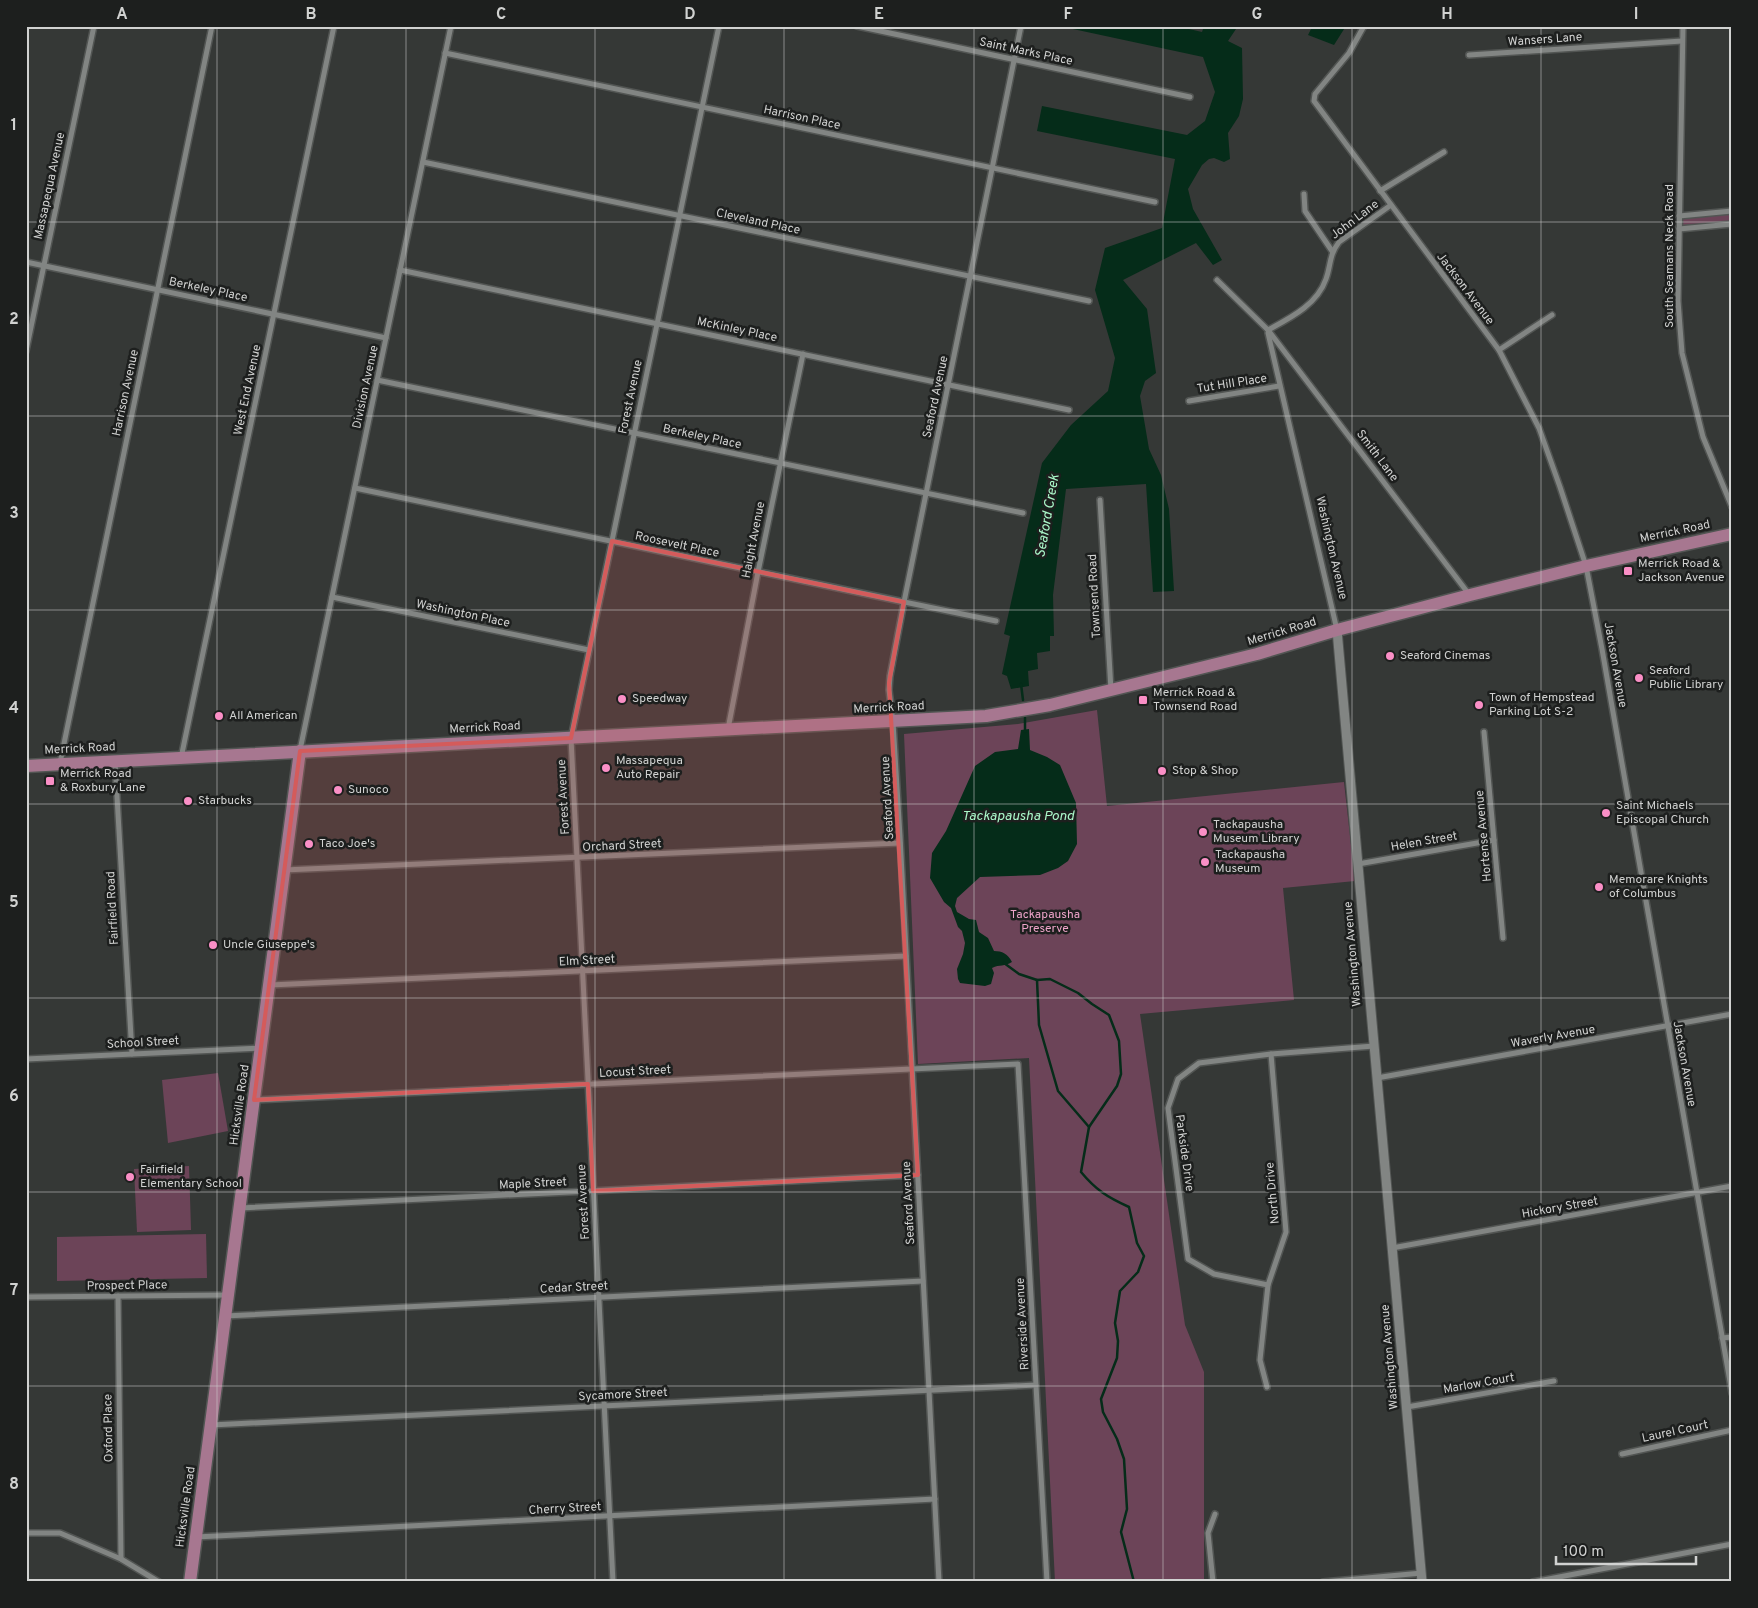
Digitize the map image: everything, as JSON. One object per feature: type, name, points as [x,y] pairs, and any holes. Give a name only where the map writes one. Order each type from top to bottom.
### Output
[{"type":"main road","name":"Merrick Road","points":[[26,766],[986,716],[1045,707],[1257,654],[1337,630],[1470,595],[1586,566],[1732,534]]},
{"type":"main road","name":"Hicksville Road","points":[[190,1582],[300,751]]},
{"type":"street","name":"Massapequa Avenue","points":[[26,351],[94,26]]},
{"type":"street","name":"Harrison Avenue","points":[[60,764],[212,26]]},
{"type":"street","name":"West End Avenue","points":[[181,758],[334,26]]},
{"type":"street","name":"Division Avenue","points":[[300,751],[451,26]]},
{"type":"street","name":"Forest Avenue","points":[[613,1582],[571,738],[719,26]]},
{"type":"street","name":"Saint Marks Place","points":[[857,26],[1190,97]]},
{"type":"street","name":"Seaford Avenue","points":[[939,1582],[900,843],[889,683],[1021,26]]},
{"type":"street","name":"Jackson Avenue","points":[[1364,26],[1349,53],[1315,94],[1314,101],[1499,350],[1539,428],[1586,566],[1732,1393]]},
{"type":"street","name":"South Seamans Neck Road","points":[[1682,26],[1678,301],[1682,353],[1702,437],[1732,507]]},
{"type":"street","name":"Wansers Lane","points":[[1470,55],[1682,41]]},
{"type":"street","name":"Harrison Place","points":[[445,53],[1155,202]]},
{"type":"street","points":[[1380,190],[1444,152]]},
{"type":"street","name":"Cleveland Place","points":[[422,162],[1089,301]]},
{"type":"street","name":"John Lane","points":[[1304,194],[1305,211],[1332,251]]},
{"type":"street","name":"John Lane","points":[[1268,330],[1299,312],[1315,298],[1327,278],[1332,251],[1339,242],[1391,205]]},
{"type":"street","points":[[1679,216],[1732,211]]},
{"type":"street","points":[[1679,229],[1732,224]]},
{"type":"street","name":"Berkeley Place","points":[[26,262],[386,338]]},
{"type":"street","name":"McKinley Place","points":[[400,270],[1069,410]]},
{"type":"street","name":"Smith Lane","points":[[1217,280],[1268,330],[1470,595]]},
{"type":"street","points":[[1499,350],[1552,315]]},
{"type":"street","name":"Washington Avenue","points":[[1268,330],[1279,386],[1337,630],[1422,1578]]},
{"type":"street","name":"Haight Avenue","points":[[728,730],[803,354]]},
{"type":"street","name":"Berkeley Place","points":[[377,380],[1023,513]]},
{"type":"street","name":"Tut Hill Place","points":[[1189,401],[1279,386]]},
{"type":"street","name":"Roosevelt Place","points":[[355,488],[996,621]]},
{"type":"street","name":"Townsend Road","points":[[1100,500],[1111,690]]},
{"type":"street","name":"Washington Place","points":[[332,597],[589,650]]},
{"type":"street","name":"Hortense Avenue","points":[[1484,732],[1502,938]]},
{"type":"street","name":"Fairfield Road","points":[[115,761],[132,1054]]},
{"type":"street","name":"Helen Street","points":[[1358,864],[1494,840]]},
{"type":"street","name":"Orchard Street","points":[[284,870],[900,843]]},
{"type":"street","name":"Elm Street","points":[[269,985],[906,956]]},
{"type":"street","name":"Waverly Avenue","points":[[1377,1078],[1732,1014]]},
{"type":"street","name":"Parkside Drive","points":[[1268,1285],[1214,1274],[1188,1259],[1168,1108],[1178,1079],[1199,1063],[1271,1054],[1374,1046]]},
{"type":"street","name":"School Street","points":[[26,1059],[261,1048]]},
{"type":"street","name":"North Drive","points":[[1266,1387],[1260,1360],[1268,1285],[1286,1232],[1271,1054]]},
{"type":"street","name":"Locust Street","points":[[254,1100],[1018,1064]]},
{"type":"street","name":"Riverside Avenue","points":[[1018,1064],[1047,1582]]},
{"type":"street","name":"Maple Street","points":[[240,1208],[918,1175]]},
{"type":"street","name":"Hickory Street","points":[[1392,1248],[1732,1186]]},
{"type":"street","name":"Cedar Street","points":[[226,1316],[923,1281]]},
{"type":"street","name":"Prospect Place","points":[[26,1298],[228,1295]]},
{"type":"street","name":"Oxford Place","points":[[118,1296],[121,1559]]},
{"type":"street","points":[[1722,1338],[1732,1337]]},
{"type":"street","name":"Marlow Court","points":[[1407,1407],[1554,1381]]},
{"type":"street","name":"Sycamore Street","points":[[211,1425],[1036,1385]]},
{"type":"street","name":"Laurel Court","points":[[1622,1454],[1732,1430]]},
{"type":"street","name":"Cherry Street","points":[[196,1536],[609,1517],[935,1499]]},
{"type":"street","points":[[1213,1582],[1208,1533],[1215,1514]]},
{"type":"street","points":[[26,1533],[60,1533],[121,1559],[159,1582]]},
{"type":"street","points":[[1533,1582],[1732,1544]]},
{"type":"street","points":[[1323,1582],[1422,1578]]},
{"type":"highlighted area","points":[[612,541],[904,602],[889,683],[918,1175],[593,1191],[588,1084],[254,1100],[300,751],[571,738]]},
{"type":"green space","points":[[1732,213],[1732,222],[1682,227],[1681,218]]},
{"type":"green space","name":"Tackapausha Preserve","points":[[1097,710],[1107,806],[1344,782],[1355,881],[1283,888],[1294,1000],[1140,1014],[1185,1325],[1204,1372],[1204,1582],[1055,1582],[1029,1058],[918,1064],[904,734],[1018,724]]},
{"type":"green space","points":[[218,1073],[228,1131],[168,1143],[162,1080]]},
{"type":"green space","points":[[189,1166],[191,1230],[137,1232],[134,1169]]},
{"type":"green space","points":[[206,1234],[207,1278],[57,1281],[57,1237]]},
{"type":"water","points":[[1059,26],[1176,26],[1202,32],[1204,26],[1238,26],[1228,41],[1242,48],[1243,99],[1239,116],[1228,133],[1230,159],[1224,162],[1214,158],[1209,159],[1202,165],[1188,189],[1193,209],[1222,260],[1213,265],[1196,243],[1123,280],[1147,309],[1156,373],[1145,381],[1140,396],[1149,449],[1161,475],[1169,509],[1174,591],[1153,592],[1146,484],[1066,489],[1053,595],[1054,636],[1050,636],[1050,651],[1037,653],[1038,669],[1028,671],[1029,686],[1011,689],[1007,676],[1002,674],[1010,636],[1004,634],[1042,463],[1071,425],[1108,391],[1115,358],[1095,290],[1105,248],[1162,228],[1175,159],[1037,131],[1042,106],[1187,135],[1205,121],[1215,92],[1203,57]]},
{"type":"water","points":[[1302,26],[1346,26],[1334,45],[1308,35],[1311,29]]},
{"type":"water","name":"Tackapausha Pond","points":[[1029,729],[1030,750],[1060,765],[1076,803],[1077,844],[1068,861],[1058,868],[1040,875],[980,877],[957,898],[955,906],[957,912],[969,919],[976,920],[979,932],[988,938],[994,951],[1009,957],[1012,962],[992,968],[994,973],[991,984],[985,986],[960,983],[957,969],[965,943],[962,931],[958,927],[951,908],[944,902],[930,878],[932,853],[946,831],[975,766],[995,752],[1018,749],[1021,730]]},
{"type":"waterway","name":"Seaford Creek","points":[[1021,684],[1023,700]]},
{"type":"waterway","name":"Seaford Creek","points":[[1025,718],[1025,732]]},
{"type":"waterway","name":"Seaford Creek","points":[[1004,963],[1019,974],[1037,980],[1050,979],[1078,993],[1109,1015],[1119,1041],[1121,1074],[1117,1086],[1089,1127],[1081,1172],[1102,1192],[1129,1207],[1137,1243],[1144,1256],[1138,1272],[1120,1291],[1115,1323],[1118,1341],[1117,1358],[1101,1399],[1103,1412],[1117,1439],[1124,1459],[1127,1509],[1121,1532],[1134,1582]]},
{"type":"waterway","points":[[1037,980],[1039,1025],[1058,1091],[1089,1127]]},
{"type":"place","name":"Merrick Road & Jackson Avenue","points":[[1628,571]]},
{"type":"place","name":"Seaford Cinemas","points":[[1390,656]]},
{"type":"place","name":"Seaford Public Library","points":[[1639,678]]},
{"type":"place","name":"Speedway","points":[[622,699]]},
{"type":"place","name":"Merrick Road & Townsend Road","points":[[1143,700]]},
{"type":"place","name":"Town of Hempstead Parking Lot S-2","points":[[1479,705]]},
{"type":"place","name":"All American","points":[[219,716]]},
{"type":"place","name":"Massapequa Auto Repair","points":[[606,768]]},
{"type":"place","name":"Stop & Shop","points":[[1162,771]]},
{"type":"place","name":"Merrick Road & Roxbury Lane","points":[[50,781]]},
{"type":"place","name":"Sunoco","points":[[338,790]]},
{"type":"place","name":"Starbucks","points":[[188,801]]},
{"type":"place","name":"Saint Michaels Episcopal Church","points":[[1606,813]]},
{"type":"place","name":"Tackapausha Museum Library","points":[[1203,832]]},
{"type":"place","name":"Taco Joe's","points":[[309,844]]},
{"type":"place","name":"Tackapausha Museum","points":[[1205,862]]},
{"type":"place","name":"Memorare Knights of Columbus","points":[[1599,887]]},
{"type":"place","name":"Uncle Giuseppe's","points":[[213,945]]},
{"type":"place","name":"Fairfield Elementary School","points":[[130,1177]]}]
